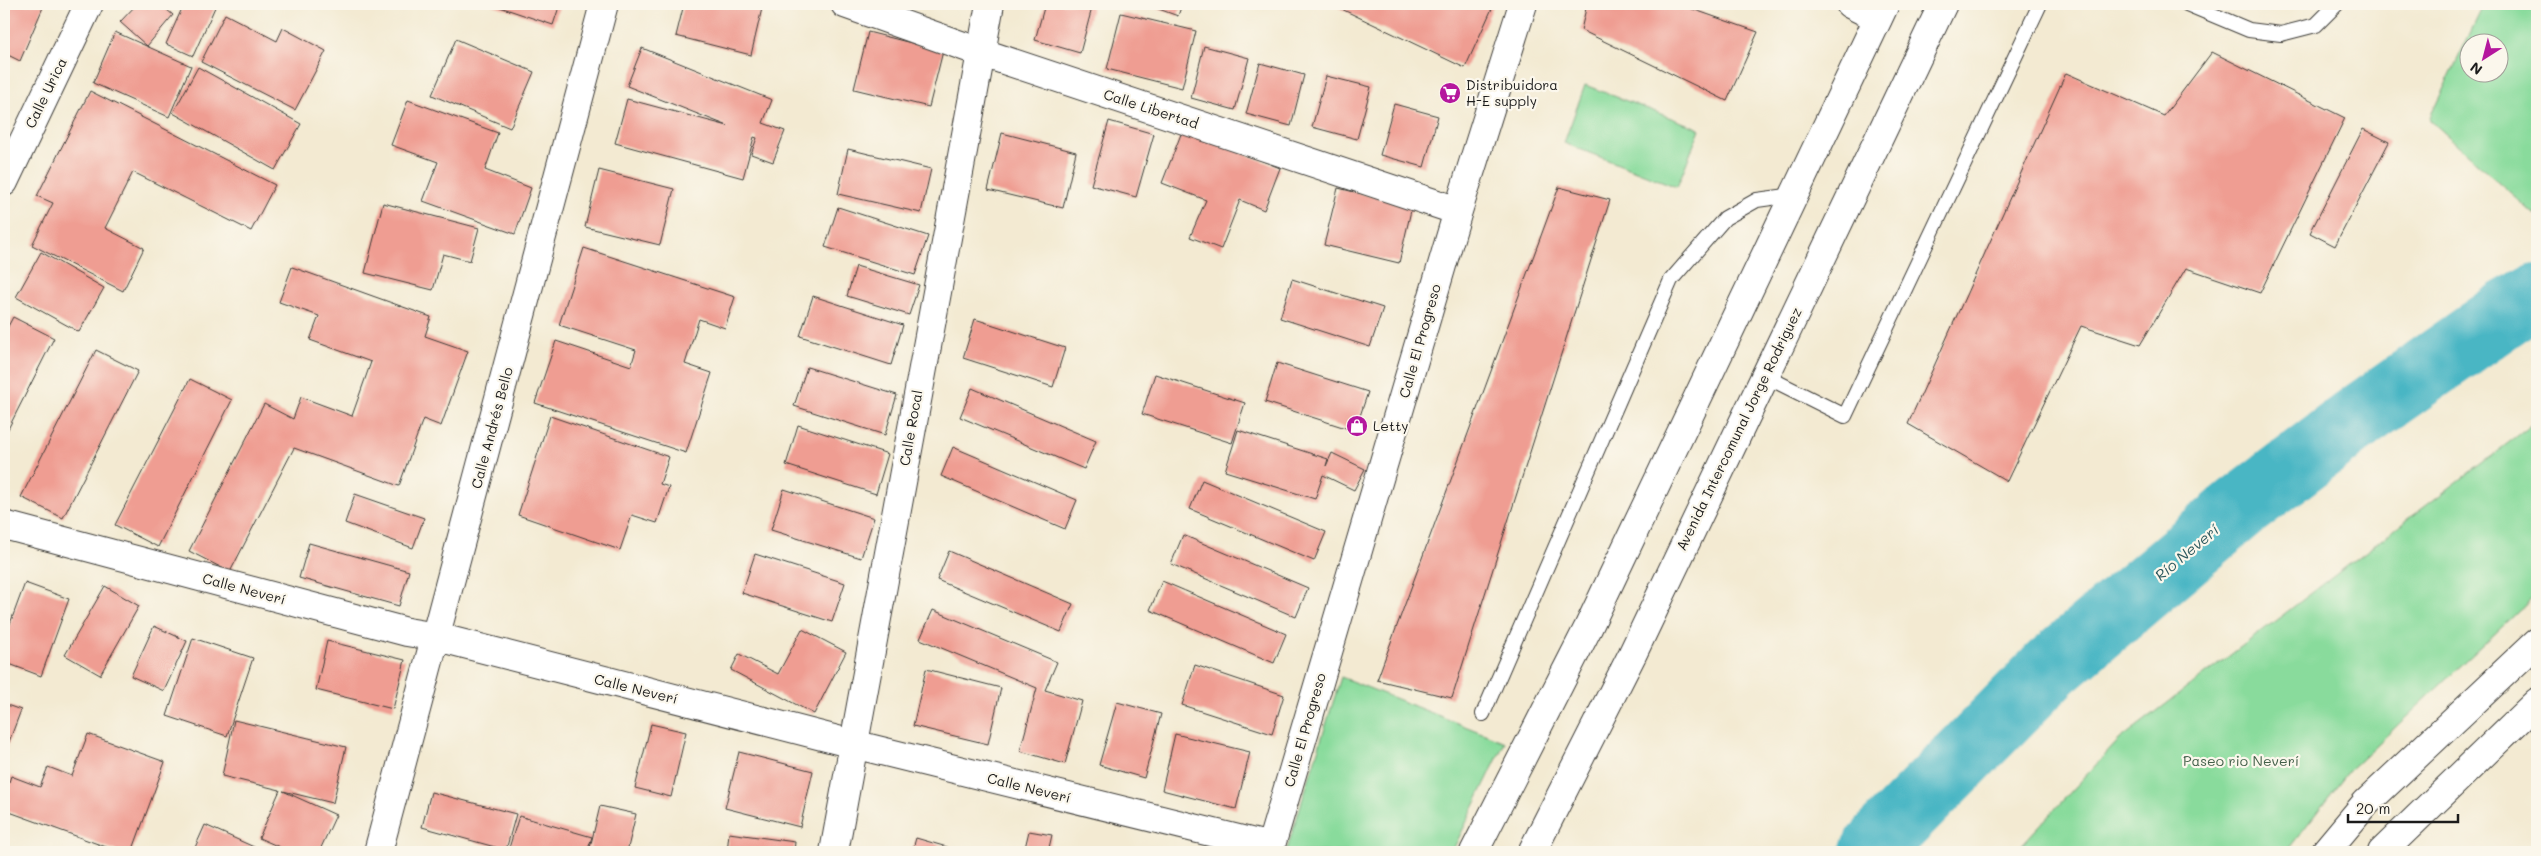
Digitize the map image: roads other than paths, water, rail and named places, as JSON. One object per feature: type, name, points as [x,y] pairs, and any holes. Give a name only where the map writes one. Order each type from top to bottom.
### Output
[{"type":"street","name":"Calle Urica","points":[[4,182],[89,4]]},
{"type":"street","name":"Calle Andrés Bello","points":[[378,852],[437,637],[604,4]]},
{"type":"street","name":"Calle Libertad","points":[[845,4],[980,52],[1458,212]]},
{"type":"street","name":"Calle Rocal","points":[[834,852],[990,4]]},
{"type":"street","name":"Calle El Progreso","points":[[1270,850],[1458,212],[1522,4]]},
{"type":"street","points":[[1474,852],[1588,628],[1881,11],[1850,4]]},
{"type":"street","name":"Avenida Intercomunal Jorge Rodriguez","points":[[1532,852],[1632,655],[1943,4]]},
{"type":"street","name":"Calle Neverí","points":[[4,525],[407,632],[437,637],[1270,850]]},
{"type":"street","points":[[2325,852],[2366,803],[2537,642]]},
{"type":"street","points":[[2382,852],[2537,702]]},
{"type":"lane","points":[[1765,376],[1845,416],[2040,4]]},
{"type":"lane","points":[[2187,4],[2248,30],[2281,34],[2316,26],[2337,4]]},
{"type":"lane","points":[[1483,714],[1671,280],[1725,218],[1757,200],[1793,195]]},
{"type":"waterway","name":"Río Neverí","points":[[1873,852],[1885,836],[2052,667],[2241,507],[2362,415],[2510,311],[2537,296]]},
{"type":"place","name":"Distribuidora H-E supply","points":[[1450,93]]},
{"type":"place","name":"Letty","points":[[1357,426]]},
{"type":"park label","name":"Paseo rio Neverí","points":[[2241,761]]}]
